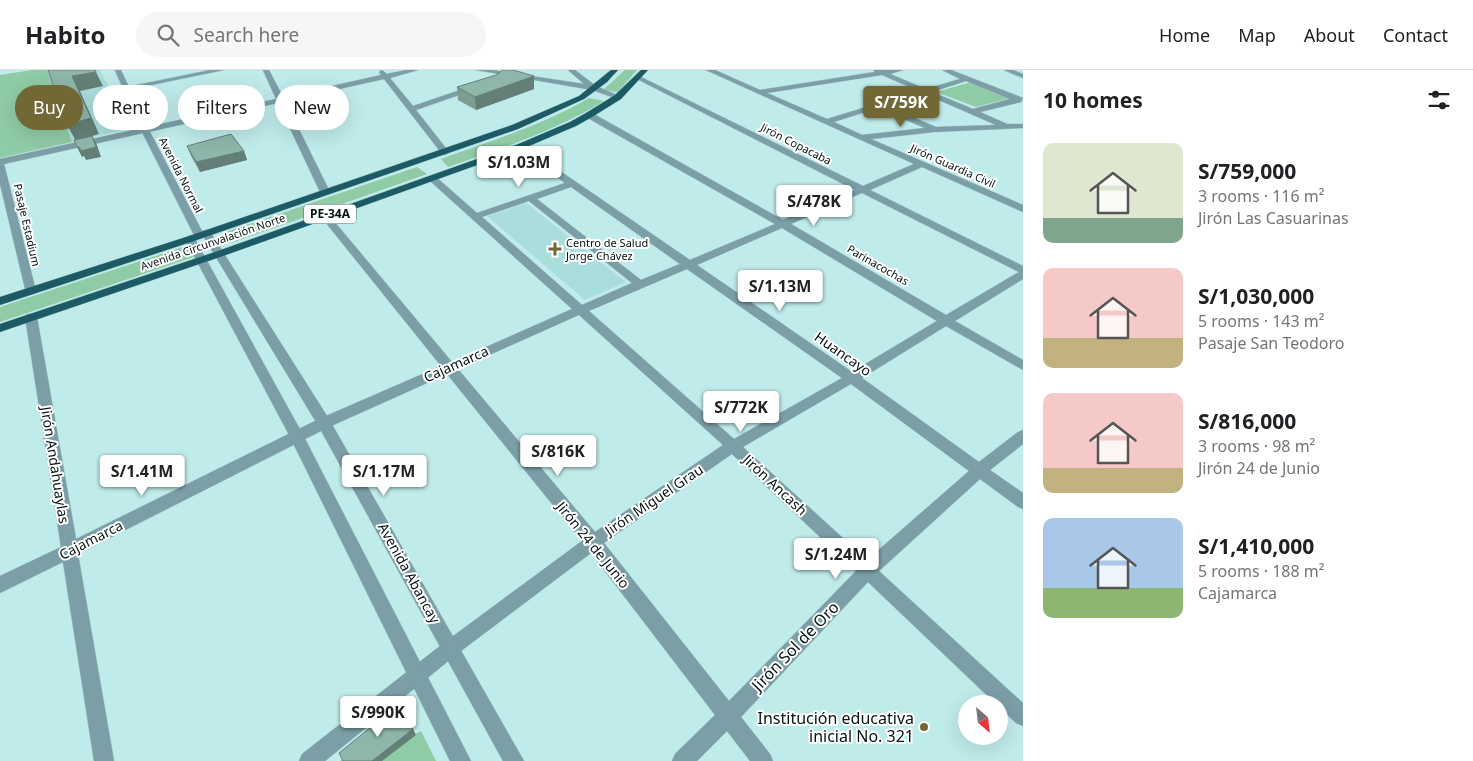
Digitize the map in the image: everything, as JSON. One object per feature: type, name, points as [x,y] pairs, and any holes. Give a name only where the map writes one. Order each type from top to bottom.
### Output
[{"type":"highway","name":"Avenida Circunvalación Norte","points":[[0,328],[203,260],[325,216],[434,169],[445,152],[516,127],[564,107],[593,88],[614,70]]},
{"type":"highway","name":"Avenida Circunvalación Norte","points":[[0,301],[199,236],[325,192],[434,169],[519,147],[573,124],[589,115],[618,97],[644,72]]},
{"type":"street","name":"Avenida Normal","points":[[118,70],[126,85]]},
{"type":"street","points":[[143,85],[221,70]]},
{"type":"street","points":[[266,70],[275,87]]},
{"type":"street","points":[[380,70],[445,152]]},
{"type":"street","points":[[349,86],[415,70]]},
{"type":"street","points":[[479,70],[507,72],[593,88],[618,97]]},
{"type":"street","points":[[571,70],[593,88]]},
{"type":"street","name":"Jirón Guardia Civil","points":[[709,70],[1023,209]]},
{"type":"street","points":[[759,92],[878,71],[900,70]]},
{"type":"street","points":[[945,70],[1021,99]]},
{"type":"street","points":[[1007,70],[1023,76]]},
{"type":"street","points":[[878,71],[923,92],[1023,133]]},
{"type":"street","points":[[411,109],[487,84],[507,72]]},
{"type":"street","name":"Jirón Copacaba","points":[[644,72],[864,191],[1023,272]]},
{"type":"street","points":[[826,122],[876,105],[966,79]]},
{"type":"street","points":[[972,112],[1021,99]]},
{"type":"street","points":[[168,125],[275,102]]},
{"type":"street","points":[[876,105],[934,130]]},
{"type":"street","name":"Parinacochas","points":[[589,115],[783,224],[1023,366]]},
{"type":"street","points":[[861,137],[934,130],[1023,126]]},
{"type":"street","name":"Avenida Normal","points":[[145,130],[199,236]]},
{"type":"street","points":[[0,163],[145,130]]},
{"type":"street","points":[[296,130],[325,192]]},
{"type":"street","name":"Huancayo","points":[[519,147],[852,378],[1023,502]]},
{"type":"street","name":"Pasaje Estadium","points":[[0,163],[30,291]]},
{"type":"street","name":"Cajamarca","points":[[0,585],[324,423],[640,284],[864,191],[922,164]]},
{"type":"street","name":"Jirón Ancash","points":[[434,169],[476,216],[733,446],[1023,716]]},
{"type":"street","points":[[476,216],[571,184]]},
{"type":"street","points":[[529,197],[640,284]]},
{"type":"street","name":"Jirón 24 de Junio","points":[[325,216],[448,368],[593,542],[763,761]]},
{"type":"street","points":[[199,236],[203,260],[297,436],[461,761]]},
{"type":"street","name":"Avenida Abancay","points":[[199,236],[219,254],[324,423],[514,761]]},
{"type":"street","name":"Jirón Miguel Grau","points":[[309,761],[451,648],[593,542],[733,446],[852,378],[1023,272]]},
{"type":"street","name":"Jirón Andahuaylas","points":[[32,317],[68,552],[104,761]]},
{"type":"street","name":"Jirón Sol de Oro","points":[[682,761],[728,716],[867,571],[979,471],[1023,436]]},
{"type":"shaded area","points":[[47,70],[100,70],[108,85],[93,85],[93,130],[123,130],[72,142],[68,130],[83,130],[83,85],[52,85]]},
{"type":"shaded area","name":"Centro de Salud Jorge Chávez","points":[[526,203],[626,282],[585,300],[487,216]]},
{"type":"green space","points":[[32,70],[47,70],[52,85],[15,85],[15,130],[68,130],[72,142],[0,158],[0,75]]},
{"type":"green space","points":[[625,70],[637,70],[618,92],[603,90]]},
{"type":"green space","points":[[972,82],[1011,98],[976,107],[936,92]]},
{"type":"green space","points":[[589,98],[604,101],[547,130],[488,153],[448,167],[441,159],[535,124]]},
{"type":"green space","points":[[417,167],[427,174],[231,243],[223,233]]},
{"type":"green space","points":[[186,246],[194,257],[0,322],[0,307]]},
{"type":"green space","points":[[402,711],[415,734],[421,731],[436,761],[340,761]]},
{"type":"building","points":[[48,70],[95,70],[96,72],[72,76],[76,85],[53,85]]},
{"type":"building","points":[[503,70],[513,70],[534,76],[475,97],[457,87],[496,75]]},
{"type":"building","points":[[83,100],[91,118],[83,120]]},
{"type":"building","points":[[231,134],[244,151],[196,162],[187,146]]},
{"type":"building","points":[[92,136],[96,147],[81,151],[77,147],[74,140]]},
{"type":"building","points":[[398,705],[413,729],[372,761],[343,761],[339,753]]},
{"type":"place","name":"Centro de Salud Jorge Chávez","points":[[555,249]]},
{"type":"place","name":"Institución educativa inicial No. 321","points":[[924,727]]}]
